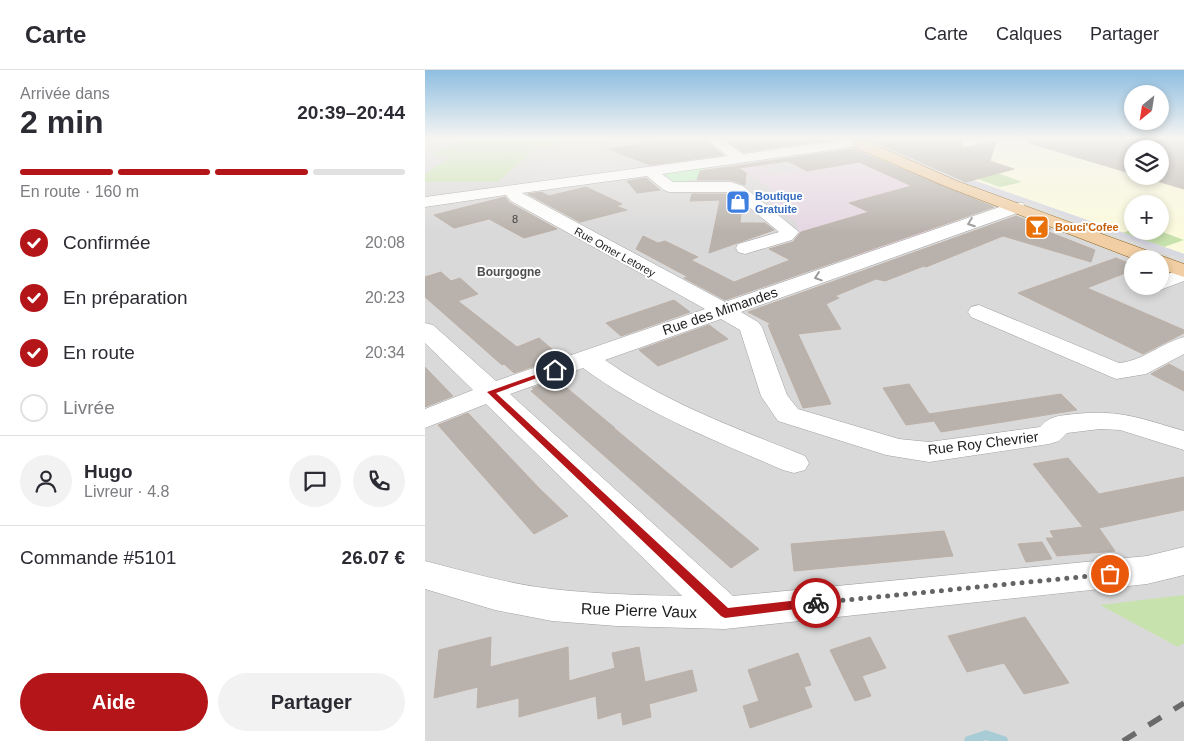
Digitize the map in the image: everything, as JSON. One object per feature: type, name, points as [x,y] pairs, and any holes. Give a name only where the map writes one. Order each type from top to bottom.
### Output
[{"type":"main road","points":[[915,169],[1129,250]]},
{"type":"main road","points":[[1169,266],[1184,272]]},
{"type":"street","points":[[430,198],[510,190],[662,169]]},
{"type":"street","points":[[650,171],[669,187],[731,186],[790,232],[786,236],[745,248]]},
{"type":"street","name":"Rue Omer Letorey","points":[[510,190],[517,198],[723,310]]},
{"type":"street","name":"Rue des Mimandes","points":[[425,419],[491,392],[1017,207]]},
{"type":"street","points":[[1169,279],[1184,272]]},
{"type":"street","name":"Rue Roy Chevrier","points":[[723,310],[750,327],[775,396],[788,415],[897,448],[929,452],[1049,435],[1058,425],[1100,420],[1123,422],[1184,440]]},
{"type":"street","points":[[979,312],[1116,371],[1137,369],[1184,344]]},
{"type":"street","points":[[429,338],[491,392],[725,613]]},
{"type":"street","points":[[587,359],[609,377],[659,405],[795,463]]},
{"type":"street","name":"Rue Pierre Vaux","points":[[425,575],[495,595],[552,606],[725,613],[1147,570],[1184,561]]},
{"type":"shaded area","points":[[425,169],[1124,169],[1124,185],[1169,185],[1169,169],[1184,169],[1184,741],[425,741]]},
{"type":"shaded area","points":[[539,169],[639,170],[521,186]]},
{"type":"shaded area","points":[[742,169],[765,169],[776,173],[802,169],[889,169],[906,183],[927,179],[963,194],[896,213],[937,229],[866,255],[846,257],[799,236],[795,221],[767,201],[783,198]]},
{"type":"shaded area","points":[[936,169],[943,169],[1124,233],[1124,237],[1025,201],[1014,202],[935,172]]},
{"type":"shaded area","points":[[941,169],[1124,169],[1124,185],[1169,185],[1169,169],[1184,169],[1184,254],[1144,240],[1169,240],[1169,195],[1124,195],[1124,233]]},
{"type":"shaded area","points":[[1025,201],[1124,237],[1124,240],[1132,240],[1159,250],[1142,250],[1017,203]]},
{"type":"shaded area","points":[[1132,240],[1144,240],[1184,254],[1184,259],[1169,254],[1169,250],[1159,250]]},
{"type":"shaded area","points":[[1169,254],[1184,259],[1184,266],[1169,260]]},
{"type":"green space","points":[[432,169],[512,169],[498,182],[425,182],[425,174]]},
{"type":"green space","points":[[686,169],[703,169],[713,176],[675,183],[663,173]]},
{"type":"green space","points":[[998,173],[1022,182],[1000,187],[978,179]]},
{"type":"green space","points":[[1169,234],[1184,240],[1164,247],[1144,240],[1169,240]]},
{"type":"green space","points":[[1184,595],[1184,643],[1178,647],[1100,605]]},
{"type":"building","points":[[741,169],[746,173],[745,185],[731,180],[697,180],[700,171]]},
{"type":"building","points":[[875,169],[902,169],[994,207],[725,300],[684,278],[688,277],[636,249],[643,236],[658,243],[665,241],[698,257],[691,260],[734,282],[790,260],[769,249],[793,242],[801,232],[869,212],[849,203],[912,186]]},
{"type":"building","points":[[937,169],[1013,169],[966,182]]},
{"type":"building","points":[[1169,169],[1184,169],[1184,189],[1169,185]]},
{"type":"building","points":[[646,178],[660,190],[637,193],[627,181]]},
{"type":"building","points":[[586,187],[622,204],[616,206],[627,210],[580,222],[528,194],[541,192],[549,196]]},
{"type":"building","points":[[692,194],[730,194],[742,204],[740,223],[765,223],[774,230],[709,253],[720,200],[690,201]]},
{"type":"building","points":[[505,197],[510,203],[557,229],[524,238],[489,219],[454,228],[434,215]]},
{"type":"building","points":[[1016,216],[1051,229],[1046,231],[1095,250],[1091,262],[1003,236],[926,267],[924,266],[885,281],[876,279],[835,296],[839,298],[826,304],[841,329],[798,334],[831,404],[803,408],[768,325],[771,324],[748,312]]},
{"type":"building","points":[[1116,258],[1124,261],[1124,274],[1087,288],[1184,330],[1184,333],[1143,354],[1018,293]]},
{"type":"building","points":[[441,272],[451,281],[460,278],[478,294],[458,301],[517,347],[539,338],[561,357],[514,373],[504,364],[502,365],[425,297],[425,277]]},
{"type":"building","points":[[674,300],[690,312],[621,336],[606,323]]},
{"type":"building","points":[[709,325],[728,339],[658,366],[639,350]]},
{"type":"building","points":[[1169,364],[1184,372],[1184,391],[1151,374]]},
{"type":"building","points":[[425,367],[453,396],[425,407]]},
{"type":"building","points":[[556,379],[759,549],[731,568],[531,391],[534,390],[532,388]]},
{"type":"building","points":[[909,384],[929,414],[1061,394],[1077,410],[941,432],[934,421],[906,425],[883,388]]},
{"type":"building","points":[[468,413],[568,516],[534,534],[438,425]]},
{"type":"building","points":[[1068,458],[1099,494],[1184,477],[1184,510],[1099,528],[1115,551],[1057,556],[1046,538],[1054,538],[1050,531],[1083,527],[1033,464]]},
{"type":"building","points":[[944,531],[953,556],[794,571],[791,544]]},
{"type":"building","points":[[1042,542],[1052,559],[1026,562],[1018,544]]},
{"type":"building","points":[[1025,617],[1069,683],[1024,694],[1004,663],[967,672],[948,636]]},
{"type":"building","points":[[491,637],[490,667],[568,647],[569,681],[615,668],[612,653],[639,647],[645,682],[692,670],[697,691],[649,704],[651,717],[623,725],[621,712],[598,719],[596,696],[519,717],[519,698],[477,708],[478,687],[434,698],[439,650]]},
{"type":"building","points":[[870,637],[886,668],[862,676],[871,696],[855,701],[830,650]]},
{"type":"building","points":[[798,653],[811,685],[804,687],[812,707],[750,728],[743,706],[759,701],[748,670]]},
{"type":"waterway","points":[[969,741],[986,735],[1003,741]]},
{"type":"railway","points":[[1123,741],[1184,703]]},
{"type":"way so far","points":[[816,603],[1110,574]]},
{"type":"place","name":"Boutique Gratuite","points":[[738,202]]},
{"type":"place","name":"Bouci'Cofee","points":[[1037,227]]},
{"type":"district","name":"Bourgogne","points":[[509,272]]},
{"type":"route","points":[[555,370],[491,392],[725,613],[816,603]]}]
